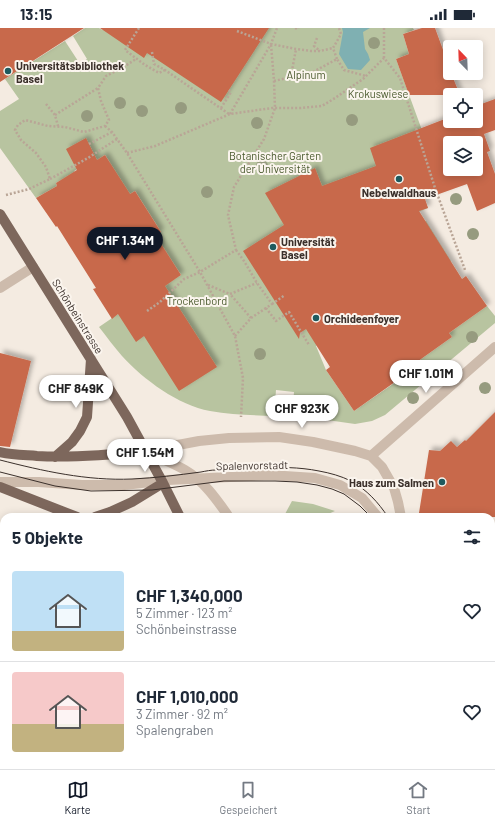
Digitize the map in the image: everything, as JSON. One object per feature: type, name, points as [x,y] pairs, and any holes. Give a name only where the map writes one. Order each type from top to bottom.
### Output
[{"type":"main road","name":"Schönbeinstrasse","points":[[0,214],[127,416],[178,513]]},
{"type":"main road","points":[[55,457],[72,442],[80,431],[87,417],[91,359]]},
{"type":"main road","points":[[0,452],[8,454],[55,457],[146,452]]},
{"type":"main road","points":[[107,513],[132,502],[162,482]]},
{"type":"main road","points":[[0,487],[67,513]]},
{"type":"street","points":[[0,288],[33,267]]},
{"type":"street","points":[[371,456],[495,347]]},
{"type":"street","points":[[146,452],[199,441],[239,438],[279,437],[339,447],[371,456],[382,467],[394,488],[400,513]]},
{"type":"street","points":[[146,452],[185,470],[202,484],[226,513]]},
{"type":"street","name":"Spalenvorstadt","points":[[0,482],[124,485],[269,475],[315,478],[340,485],[362,498],[375,513]]},
{"type":"path","points":[[139,28],[125,50],[145,65],[159,73],[165,70]]},
{"type":"path","points":[[230,114],[271,44],[278,28]]},
{"type":"path","points":[[237,31],[271,44],[320,52],[333,48],[341,34],[339,28]]},
{"type":"path","points":[[384,28],[384,58],[400,78],[433,181],[465,270]]},
{"type":"path","points":[[317,38],[314,46],[320,52]]},
{"type":"path","points":[[271,44],[274,80],[274,108],[264,140],[234,186],[228,215],[236,250],[257,284],[272,304]]},
{"type":"path","points":[[333,48],[337,59],[344,70],[366,76]]},
{"type":"path","points":[[291,76],[296,49]]},
{"type":"path","points":[[152,52],[154,64],[230,114]]},
{"type":"path","points":[[54,115],[98,88],[106,76],[122,68],[136,58]]},
{"type":"path","points":[[127,153],[156,146],[230,114],[274,108],[322,106],[366,76],[384,58]]},
{"type":"path","points":[[274,80],[313,72],[337,59]]},
{"type":"path","points":[[50,179],[46,167],[36,153],[21,140],[16,130],[18,124],[25,120],[48,126],[65,127],[84,132],[105,126],[109,120],[101,101],[98,88]]},
{"type":"path","points":[[221,108],[231,92],[229,90]]},
{"type":"path","points":[[46,104],[54,115],[58,126]]},
{"type":"path","points":[[105,126],[112,132],[127,153],[208,284],[234,336],[243,378],[239,438]]},
{"type":"path","points":[[88,144],[112,132]]},
{"type":"path","points":[[0,197],[29,189],[50,179],[88,158],[117,139]]},
{"type":"path","points":[[147,311],[160,302],[184,279],[200,272],[236,250]]},
{"type":"path","points":[[208,284],[230,294],[251,318]]},
{"type":"path","points":[[230,294],[257,284]]},
{"type":"path","points":[[234,336],[251,318],[286,295]]},
{"type":"path","points":[[266,308],[276,321],[289,312],[309,345]]},
{"type":"green space","name":"Botanischer Garten der Universität","points":[[85,28],[99,28],[103,30],[107,28],[413,28],[414,30],[403,34],[409,54],[396,59],[442,185],[422,193],[428,208],[398,220],[403,236],[426,221],[451,261],[316,346],[326,370],[354,411],[416,368],[414,364],[452,337],[449,333],[487,306],[495,316],[495,323],[385,415],[372,421],[355,424],[292,415],[294,392],[276,390],[274,416],[242,415],[210,411],[186,403],[162,390],[141,374],[122,356],[99,327],[134,303],[181,275],[162,246],[153,237],[161,232],[135,191],[127,196],[105,155],[84,169],[82,166],[56,183],[57,186],[36,198],[0,148],[0,111],[19,99],[5,79],[65,41],[80,64],[87,59],[73,36]]},
{"type":"green space","points":[[292,501],[313,504],[335,511],[330,513],[286,513]]},
{"type":"water","points":[[342,28],[370,28],[363,32],[365,49],[370,60],[361,70],[348,69],[339,54],[343,32]]},
{"type":"building","name":"Universitätsbibliothek Basel","points":[[0,28],[84,28],[0,82]]},
{"type":"building","points":[[100,28],[269,28],[221,102],[147,53],[144,58]]},
{"type":"building","points":[[422,28],[435,28],[443,50],[443,80],[454,80],[457,88],[443,88],[443,95],[409,95],[396,59],[409,54],[403,34]]},
{"type":"building","points":[[495,99],[495,130],[484,134],[490,151],[487,152],[495,174],[495,203],[477,211],[467,184],[425,199],[428,208],[419,211],[462,279],[466,276],[487,306],[449,333],[452,337],[414,364],[416,367],[354,411],[326,370],[330,367],[306,329],[300,333],[299,339],[243,251],[284,225],[265,193],[315,168],[322,186],[376,166],[370,148],[443,120],[443,128],[483,128],[483,103]]},
{"type":"building","points":[[86,138],[97,160],[105,155],[130,194],[135,191],[161,232],[156,236],[181,275],[165,286],[217,367],[179,391],[144,336],[136,342],[118,314],[112,319],[93,289],[96,288],[57,226],[56,227],[36,198],[57,186],[56,183],[77,170],[66,149]]},
{"type":"building","points":[[0,353],[31,361],[10,447],[0,446]]},
{"type":"building","points":[[495,412],[495,513],[419,513],[429,450],[440,451],[451,441],[457,447],[465,440],[466,441]]},
{"type":"tram line","points":[[0,460],[32,468],[82,477],[115,479],[158,477],[232,468],[282,467],[312,470],[339,476],[351,481],[372,497],[385,513]]},
{"type":"tram line","points":[[0,472],[55,486],[91,491],[152,490],[224,481],[297,482],[317,485],[344,494],[367,513]]},
{"type":"place","name":"Universitätsbibliothek Basel","points":[[8,71]]},
{"type":"place","name":"Nebelwaldhaus","points":[[399,179]]},
{"type":"place","name":"Universität Basel","points":[[273,247]]},
{"type":"place","name":"Orchideenfoyer","points":[[316,318]]},
{"type":"place","name":"Haus zum Salmen","points":[[442,482]]},
{"type":"park label","name":"Alpinum","points":[[306,74]]},
{"type":"park label","name":"Krokuswiese","points":[[378,93]]},
{"type":"park label","name":"Trockenbord","points":[[197,300]]}]
